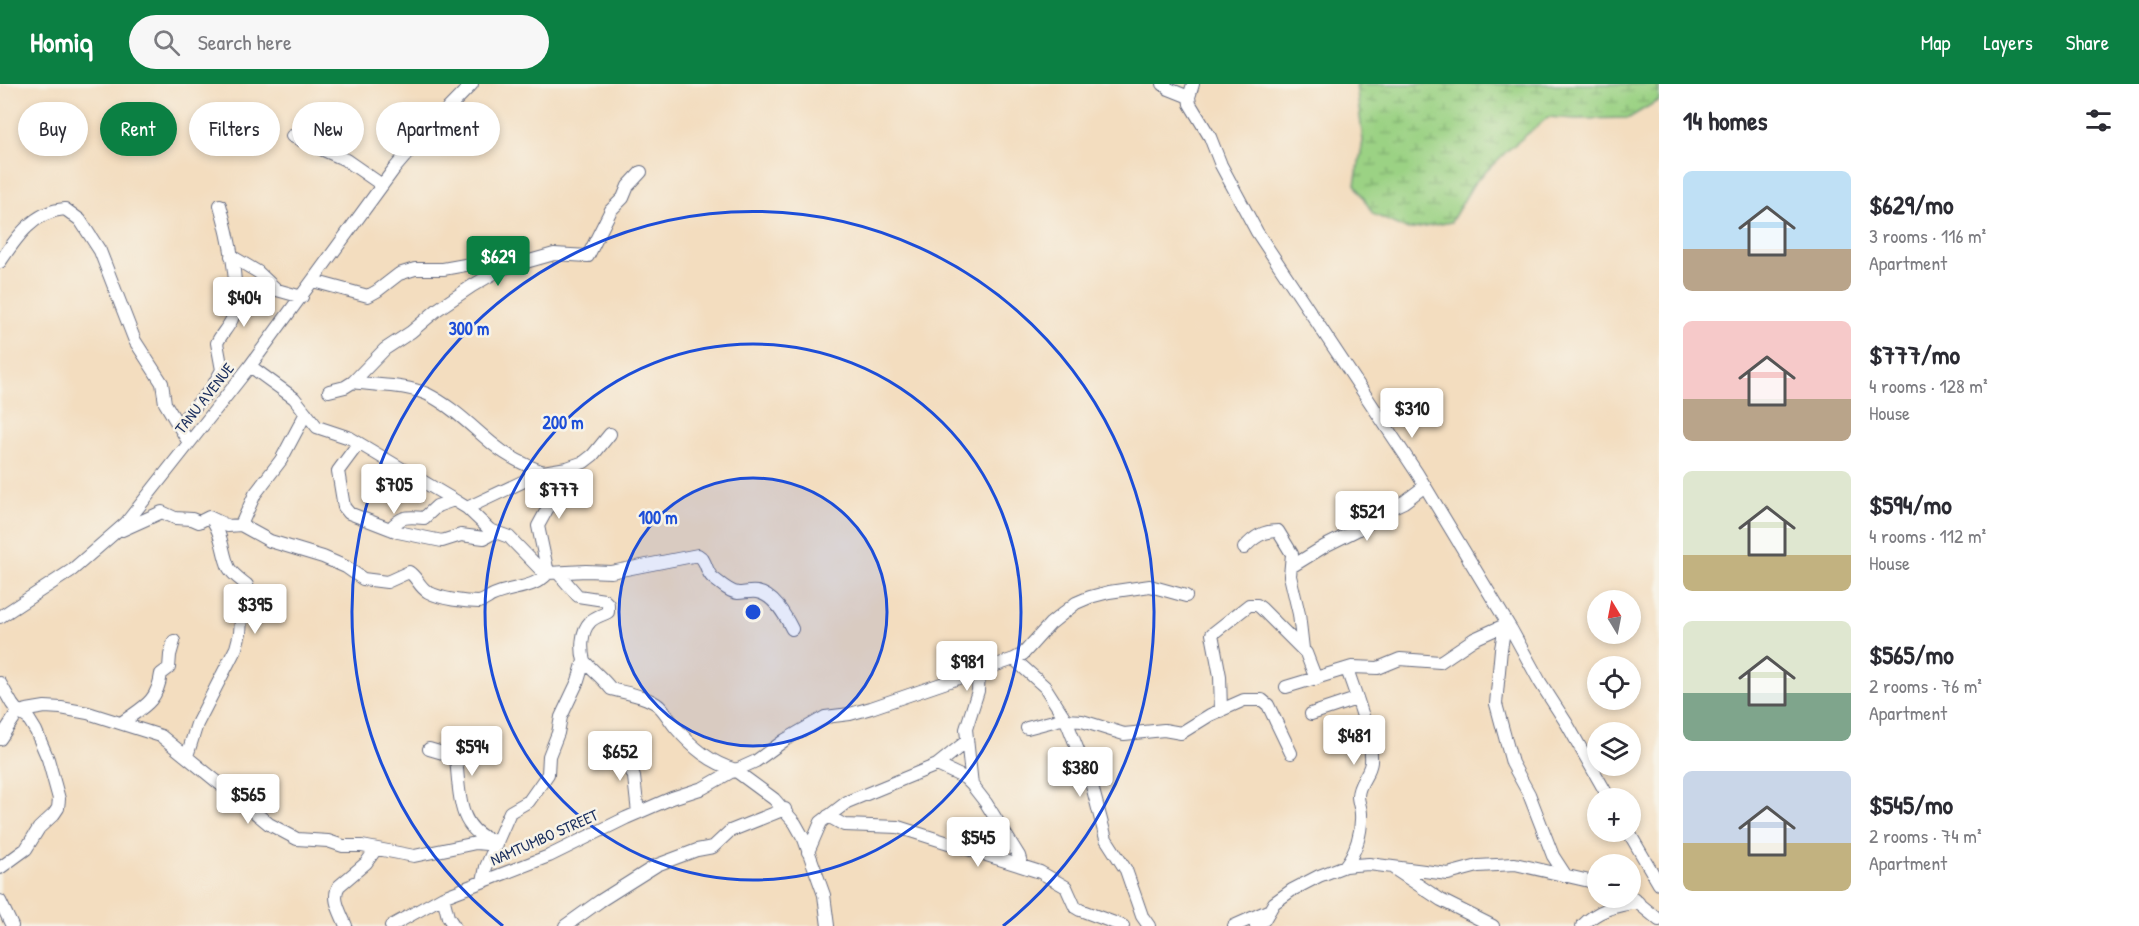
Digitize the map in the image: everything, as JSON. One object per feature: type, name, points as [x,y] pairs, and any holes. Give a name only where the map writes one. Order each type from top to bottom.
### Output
[{"type":"street","name":"TANU AVENUE","points":[[0,617],[72,570],[126,523],[250,366],[382,185],[430,127],[472,84]]},
{"type":"street","points":[[1163,84],[1189,97]]},
{"type":"street","points":[[1193,84],[1189,97],[1190,104],[1210,137],[1221,165],[1257,232],[1425,486],[1603,788]]},
{"type":"street","points":[[337,156],[382,185]]},
{"type":"street","points":[[329,391],[345,387],[353,382],[386,349],[438,309],[501,269],[554,254],[588,256],[611,210],[623,198],[628,186],[641,172]]},
{"type":"street","points":[[178,425],[210,389],[222,370],[218,343],[232,319],[236,303],[226,224],[220,205]]},
{"type":"street","points":[[0,262],[31,223],[42,214],[65,209],[75,215],[100,251],[135,341],[162,383],[165,403],[189,443]]},
{"type":"street","points":[[231,256],[258,272],[277,290],[302,297]]},
{"type":"street","points":[[313,281],[368,296],[399,274],[415,269],[443,269],[482,262],[501,269]]},
{"type":"street","points":[[250,366],[294,398],[317,427],[345,436],[454,500],[467,508],[490,530],[509,537],[540,569],[553,574],[578,596],[604,600],[608,604],[608,612],[590,622],[585,631],[582,648],[584,661],[578,681],[561,717],[558,733],[549,756],[547,777],[529,801],[510,812],[489,860],[483,881]]},
{"type":"street","points":[[353,382],[390,384],[426,394],[465,418],[509,456],[540,473],[550,504],[538,526],[553,574]]},
{"type":"street","points":[[242,525],[255,494],[281,460],[306,413]]},
{"type":"street","points":[[467,508],[540,473],[584,462],[593,455],[610,434]]},
{"type":"street","points":[[358,444],[338,471],[344,507],[353,515],[390,529],[442,541],[461,535],[484,538],[495,532]]},
{"type":"street","points":[[1291,567],[1325,546],[1363,528],[1425,486]]},
{"type":"street","points":[[390,529],[407,516],[423,518],[437,506],[454,500]]},
{"type":"street","points":[[115,532],[162,512],[179,519],[192,519],[198,522],[208,517],[232,527],[242,525],[270,540],[346,567],[363,579],[387,582],[411,573],[418,584],[430,593],[469,601],[483,601],[496,594],[553,574],[586,571],[611,572],[698,555],[704,560],[712,577],[731,591],[757,592],[771,600],[785,615],[792,629]]},
{"type":"street","points":[[187,756],[201,714],[236,648],[240,633],[242,606],[249,593],[247,585],[233,574],[229,567],[224,543],[213,520]]},
{"type":"street","points":[[1244,548],[1259,535],[1278,531],[1292,554],[1290,576],[1299,614],[1303,649]]},
{"type":"street","points":[[1149,926],[1142,916],[1126,870],[1106,839],[1092,786],[1065,719],[1045,687],[1014,659],[1023,654],[1050,624],[1076,603],[1090,597],[1150,586],[1186,596]]},
{"type":"street","points":[[1221,711],[1220,676],[1211,635],[1249,605],[1254,604],[1260,608],[1303,649],[1316,679]]},
{"type":"street","points":[[1286,687],[1347,669],[1378,668],[1400,658],[1440,662],[1474,639],[1508,626]]},
{"type":"street","points":[[1508,626],[1501,649],[1496,704],[1512,762],[1529,794],[1553,856],[1566,876]]},
{"type":"street","points":[[121,723],[145,707],[158,691],[161,674],[169,668],[174,641]]},
{"type":"street","name":"NAMTUMBO STREET","points":[[391,926],[443,897],[549,856],[638,813],[703,788],[756,761],[785,740],[825,717],[850,714],[871,708],[1014,659]]},
{"type":"street","points":[[584,661],[604,679],[611,689],[636,695],[659,706],[676,729],[704,756],[735,771],[785,809],[795,823],[824,895],[828,926]]},
{"type":"street","points":[[1345,866],[1352,858],[1358,838],[1361,814],[1358,794],[1370,767],[1371,758],[1365,728],[1347,669]]},
{"type":"street","points":[[972,784],[966,729],[978,691],[979,671]]},
{"type":"street","points":[[0,683],[10,706],[33,724],[43,745],[58,791],[58,808],[39,828],[26,849],[0,868]]},
{"type":"street","points":[[1027,728],[1065,719],[1082,721],[1124,734],[1164,730],[1177,734],[1186,732],[1203,719],[1250,699],[1266,702],[1291,753]]},
{"type":"street","points":[[1311,714],[1356,699]]},
{"type":"street","points":[[10,706],[61,708],[161,736],[269,824],[286,834],[303,840],[328,841],[343,846],[414,856],[476,843],[497,844]]},
{"type":"street","points":[[0,739],[10,706]]},
{"type":"street","points":[[808,852],[821,822],[847,802],[937,765],[967,741]]},
{"type":"street","points":[[622,746],[634,777],[638,813]]},
{"type":"street","points":[[429,749],[456,759],[459,795],[467,821],[480,836],[497,844]]},
{"type":"street","points":[[937,765],[965,778],[972,784],[987,803],[1019,856],[1022,866]]},
{"type":"street","points":[[565,926],[657,865],[698,850],[713,848],[730,831],[785,809]]},
{"type":"street","points":[[828,816],[844,825],[898,827],[1040,872],[1064,885],[1075,907],[1123,926]]},
{"type":"street","points":[[1634,842],[1659,884]]},
{"type":"street","points":[[346,926],[335,897],[336,890],[366,863],[376,849]]},
{"type":"street","points":[[489,860],[512,871]]},
{"type":"street","points":[[1260,925],[1281,897],[1303,883],[1345,866],[1369,864],[1448,874],[1489,864],[1515,864],[1587,881]]},
{"type":"street","points":[[1389,866],[1441,900],[1493,926]]},
{"type":"street","points":[[443,897],[448,917],[454,926]]},
{"type":"street","points":[[0,901],[12,926]]},
{"type":"street","points":[[1641,906],[1659,920]]},
{"type":"street","points":[[1582,926],[1588,920],[1611,908]]},
{"type":"street","points":[[1234,926],[1270,910]]},
{"type":"green space","points":[[1356,84],[1659,84],[1659,100],[1629,118],[1548,117],[1507,151],[1474,183],[1451,222],[1408,230],[1373,214],[1355,184],[1363,141]]}]
